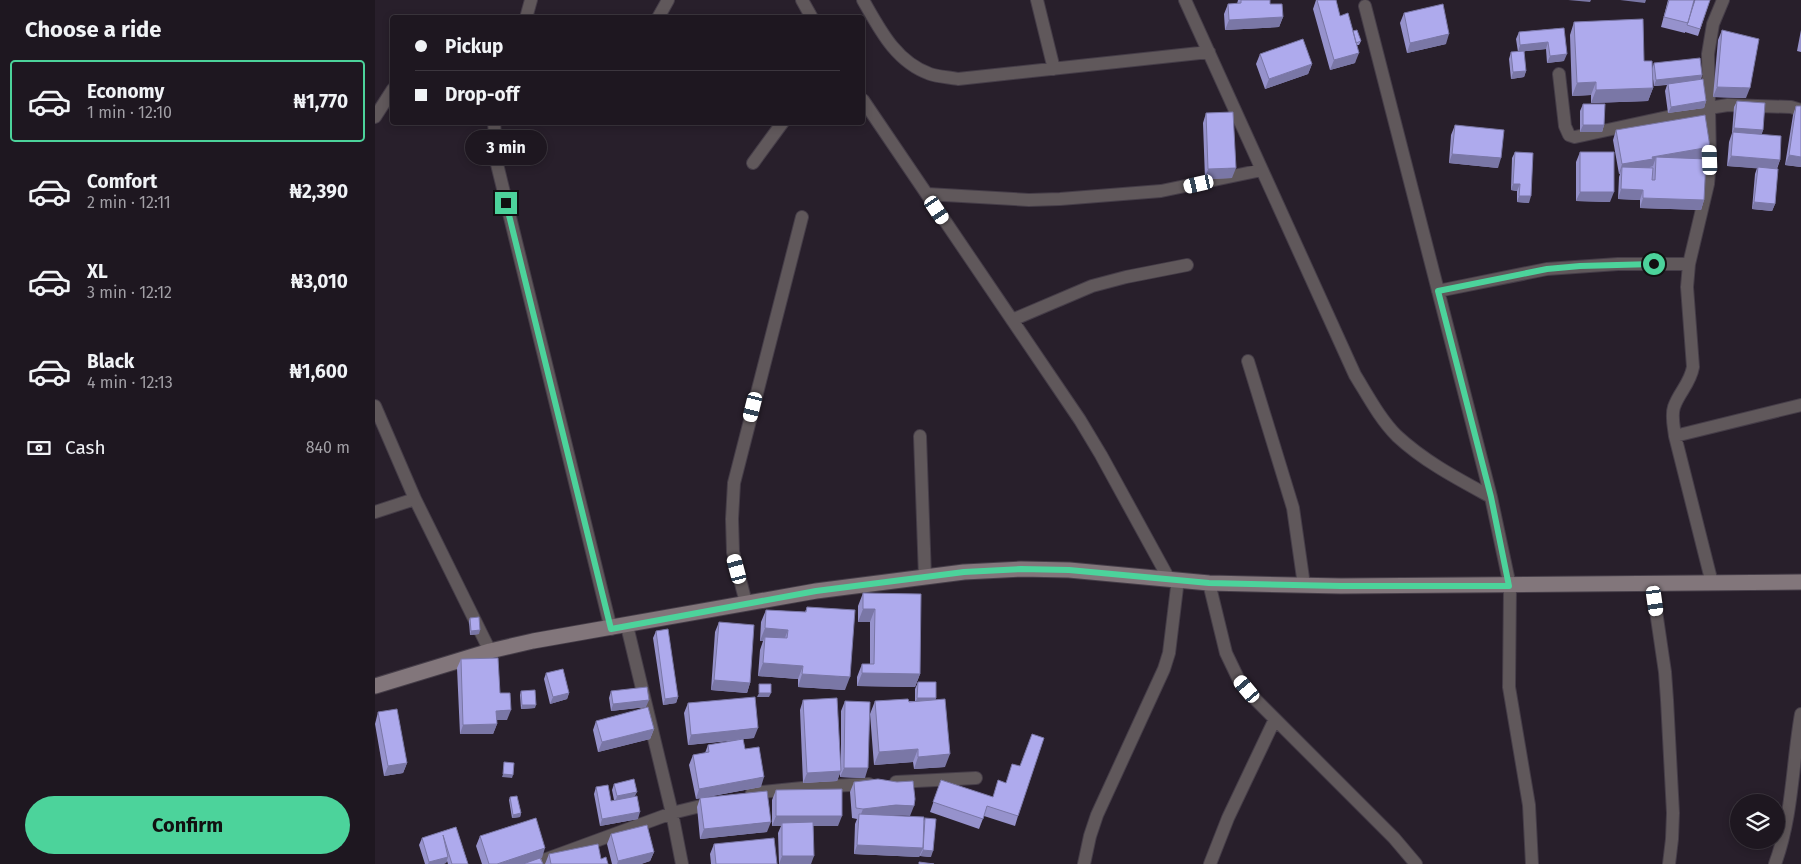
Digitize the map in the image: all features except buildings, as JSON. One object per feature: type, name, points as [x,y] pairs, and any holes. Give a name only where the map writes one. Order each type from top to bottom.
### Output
[{"type":"street","points":[[527,15],[531,0]]},
{"type":"street","points":[[660,15],[668,0]]},
{"type":"street","points":[[802,0],[810,15]]},
{"type":"street","points":[[863,0],[886,40],[908,62],[931,74],[957,79],[1209,52]]},
{"type":"street","points":[[1037,0],[1054,69]]},
{"type":"street","points":[[1185,0],[1355,375],[1377,411],[1397,435],[1434,465],[1491,497]]},
{"type":"street","points":[[1712,583],[1675,436],[1673,409],[1691,378],[1693,367],[1687,286],[1689,264],[1708,184],[1710,160],[1709,54],[1713,24],[1723,0]]},
{"type":"street","points":[[1365,6],[1491,497],[1509,586],[1509,687],[1529,806],[1532,864]]},
{"type":"street","points":[[1559,74],[1565,126],[1569,134],[1575,137],[1728,105],[1791,107],[1801,110]]},
{"type":"street","points":[[375,117],[390,94]]},
{"type":"street","points":[[865,103],[1080,420],[1173,579],[1169,653],[1165,669],[1097,815],[1089,836],[1084,864]]},
{"type":"street","points":[[494,125],[497,164],[611,629]]},
{"type":"street","points":[[753,163],[781,125]]},
{"type":"street","points":[[927,194],[1029,200],[1069,198],[1161,191],[1262,170]]},
{"type":"street","points":[[746,603],[733,552],[731,519],[734,482],[802,217]]},
{"type":"street","points":[[1438,291],[1547,269],[1618,264],[1689,264]]},
{"type":"street","points":[[1012,320],[1092,286],[1187,265]]},
{"type":"street","points":[[1248,361],[1293,508],[1304,586]]},
{"type":"street","points":[[1675,436],[1801,405]]},
{"type":"street","points":[[375,406],[415,499],[490,651]]},
{"type":"street","points":[[920,436],[925,577]]},
{"type":"street","points":[[375,512],[415,499]]},
{"type":"street","points":[[375,686],[490,651],[533,642],[816,591],[964,572],[1021,569],[1069,570],[1209,583],[1304,586],[1509,586],[1801,582]]},
{"type":"street","points":[[1209,583],[1226,652],[1238,678],[1275,719],[1394,838],[1416,864]]},
{"type":"street","points":[[1652,584],[1665,672],[1667,700],[1673,813],[1669,864]]},
{"type":"street","points":[[627,626],[672,813],[682,864]]},
{"type":"street","points":[[1775,864],[1785,833],[1791,801],[1801,714]]},
{"type":"street","points":[[1210,864],[1228,818],[1275,719]]},
{"type":"street","points":[[740,796],[812,787],[976,778]]},
{"type":"street","points":[[533,864],[672,813],[721,801]]},
{"type":"route","points":[[506,203],[611,629],[816,591],[964,572],[1021,569],[1069,570],[1209,583],[1341,586],[1509,586],[1491,497],[1438,291],[1547,269],[1618,264],[1654,264]]}]
